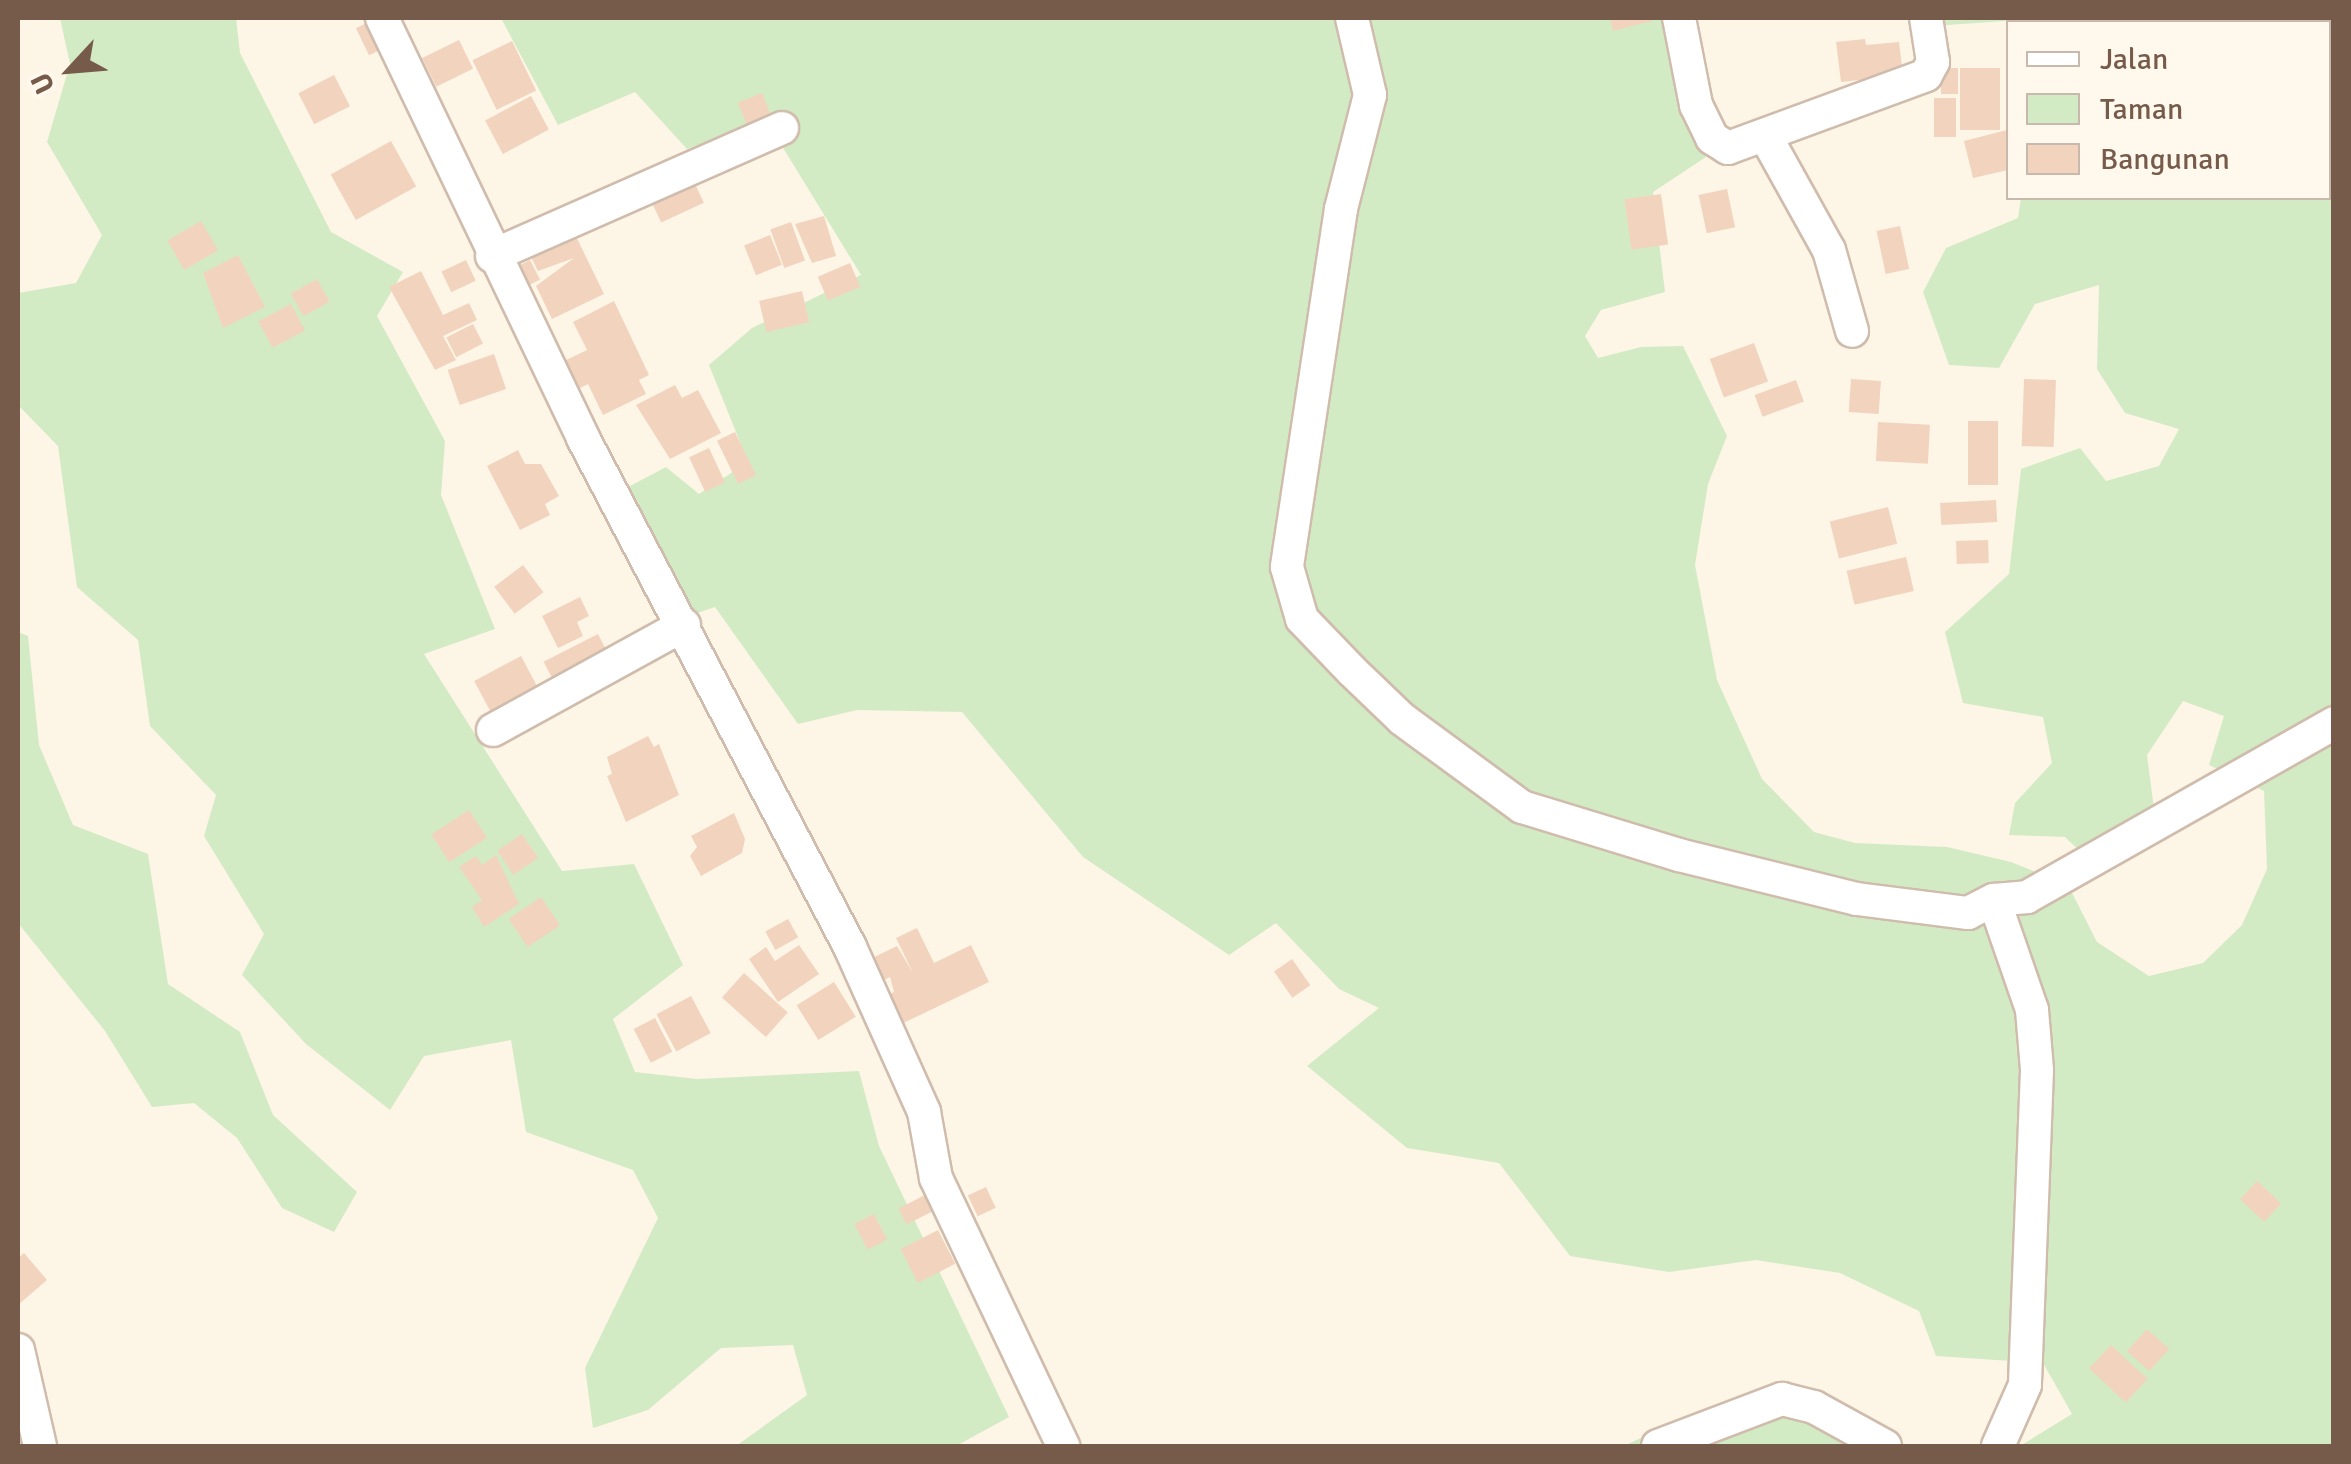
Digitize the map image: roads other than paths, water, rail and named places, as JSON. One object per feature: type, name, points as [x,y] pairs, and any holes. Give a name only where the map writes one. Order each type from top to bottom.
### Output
[{"type":"street","points":[[382,18],[492,256],[850,947],[924,1112],[936,1178],[1064,1446]]},
{"type":"street","points":[[1352,18],[1370,95],[1342,209],[1287,568],[1302,619],[1402,719],[1522,807],[1679,855],[1857,899],[1968,913],[1994,900],[2027,897],[2334,723]]},
{"type":"street","points":[[1679,18],[1687,77],[1712,138],[1728,148],[1926,76],[1933,56],[1926,18]]},
{"type":"street","points":[[492,256],[782,128]]},
{"type":"street","points":[[1766,137],[1829,250],[1852,331]]},
{"type":"street","points":[[493,730],[684,625]]},
{"type":"street","points":[[1994,900],[2032,1010],[2037,1102],[2025,1386],[1998,1446]]},
{"type":"street","points":[[18,1350],[40,1446]]},
{"type":"street","points":[[1658,1446],[1782,1398],[1814,1406],[1885,1446]]}]
